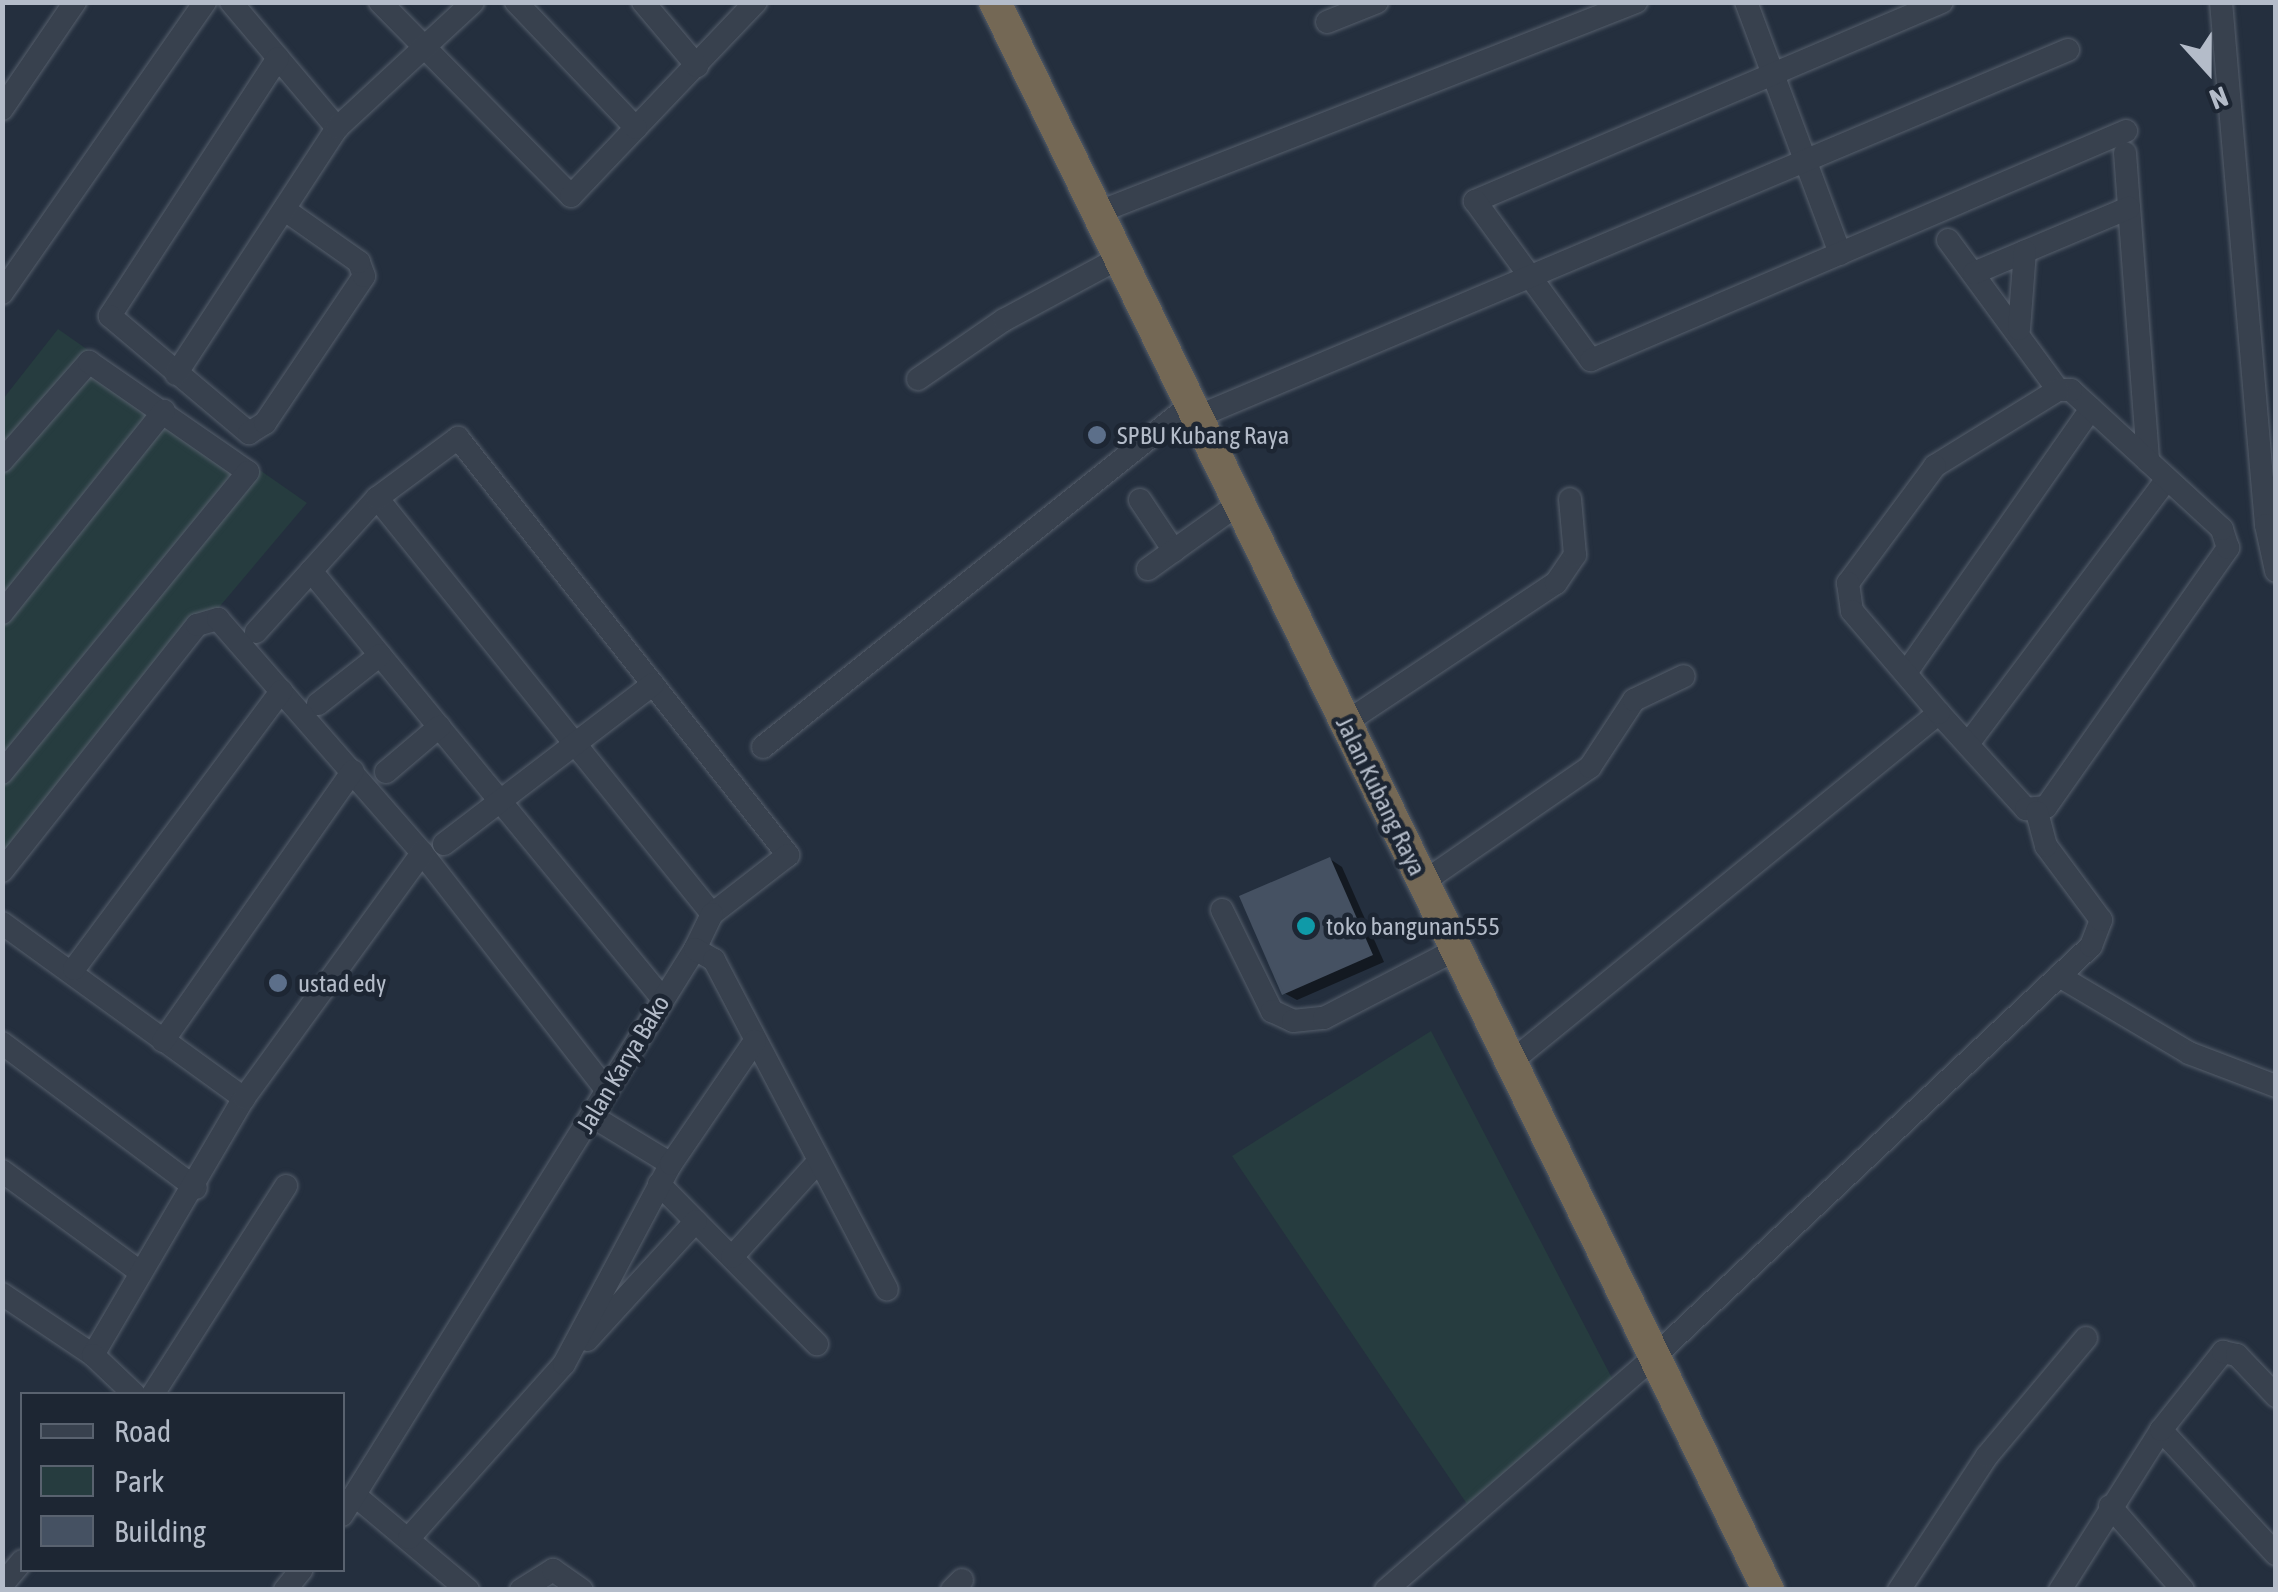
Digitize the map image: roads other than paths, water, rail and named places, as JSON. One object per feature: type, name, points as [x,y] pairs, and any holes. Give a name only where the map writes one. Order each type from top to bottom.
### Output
[{"type":"highway","name":"Jalan Kubang Raya","points":[[995,2],[1768,1590]]},
{"type":"street","points":[[2,108],[75,2]]},
{"type":"street","points":[[2,293],[205,2]]},
{"type":"street","points":[[231,2],[338,128]]},
{"type":"street","points":[[380,2],[571,196],[756,2]]},
{"type":"street","points":[[176,374],[338,128],[474,2]]},
{"type":"street","points":[[516,2],[636,128]]},
{"type":"street","points":[[643,2],[697,66]]},
{"type":"street","points":[[1327,22],[1377,2]]},
{"type":"street","points":[[1099,212],[1636,2]]},
{"type":"street","points":[[1746,2],[1840,254]]},
{"type":"street","points":[[1942,2],[1475,201],[1535,278],[1591,360],[1840,254],[2126,142],[2148,461]]},
{"type":"street","points":[[2222,2],[2273,564],[2228,548]]},
{"type":"street","points":[[763,748],[1196,410],[1535,278],[2068,50]]},
{"type":"street","points":[[278,58],[112,305],[113,324],[236,427],[258,430],[362,285],[359,262],[284,210]]},
{"type":"street","points":[[1974,272],[2130,208]]},
{"type":"street","points":[[1948,240],[2019,329],[2058,390]]},
{"type":"street","points":[[2019,329],[2025,251]]},
{"type":"street","points":[[918,379],[1004,320],[1121,257]]},
{"type":"street","points":[[2,461],[84,363],[247,466],[246,479],[2,773]]},
{"type":"street","points":[[2037,812],[2026,809],[1939,714],[1908,670],[1852,611],[1848,583],[1936,466],[2058,390],[2071,390],[2148,461],[2222,530],[2228,548]]},
{"type":"street","points":[[1908,670],[2091,409]]},
{"type":"street","points":[[2,613],[164,411]]},
{"type":"street","points":[[256,632],[376,498],[458,438],[788,855],[712,914],[376,498]]},
{"type":"street","points":[[1968,744],[2167,479]]},
{"type":"street","points":[[1346,722],[1556,583],[1574,555],[1570,499]]},
{"type":"street","points":[[1140,500],[1174,550]]},
{"type":"street","points":[[1148,569],[1240,504]]},
{"type":"street","points":[[1386,1590],[1655,1356],[2090,946],[2101,920],[2041,839],[2037,812],[2228,548]]},
{"type":"street","points":[[311,571],[662,998]]},
{"type":"street","points":[[2,871],[203,620],[218,619],[422,853],[607,1091]]},
{"type":"street","points":[[318,704],[380,655]]},
{"type":"street","points":[[1422,882],[1590,768],[1634,700],[1684,676]]},
{"type":"street","points":[[444,844],[654,684]]},
{"type":"street","points":[[74,970],[281,690]]},
{"type":"street","points":[[1512,1061],[1939,714]]},
{"type":"street","points":[[386,772],[440,728]]},
{"type":"street","points":[[163,1041],[353,771]]},
{"type":"street","points":[[93,1355],[140,1272],[196,1188],[244,1098],[422,853]]},
{"type":"street","points":[[1222,910],[1272,1010],[1292,1021],[1324,1018],[1454,950]]},
{"type":"street","name":"Jalan Karya Bako","points":[[350,1506],[695,949],[712,914]]},
{"type":"street","points":[[2,923],[74,970],[163,1041],[244,1098]]},
{"type":"street","points":[[695,949],[714,960],[887,1289]]},
{"type":"street","points":[[2059,976],[2189,1053],[2276,1086]]},
{"type":"street","points":[[564,1364],[665,1174],[755,1041]]},
{"type":"street","points":[[2,1043],[196,1188]]},
{"type":"street","points":[[592,1116],[665,1174],[696,1221],[817,1344]]},
{"type":"street","points":[[732,1257],[817,1162]]},
{"type":"street","points":[[2,1171],[140,1272]]},
{"type":"street","points":[[154,1392],[286,1186]]},
{"type":"street","points":[[409,1538],[696,1221]]},
{"type":"street","points":[[2,1294],[93,1355],[132,1392]]},
{"type":"street","points":[[1899,1590],[1986,1456],[2086,1338]]},
{"type":"street","points":[[2060,1590],[2057,1586],[2161,1430],[2223,1352],[2237,1355],[2276,1396]]},
{"type":"street","points":[[2161,1430],[2276,1554]]},
{"type":"street","points":[[350,1506],[409,1538],[468,1590]]},
{"type":"street","points":[[2110,1506],[2183,1590]]},
{"type":"street","points":[[2,1585],[20,1563]]},
{"type":"street","points":[[522,1590],[553,1570],[582,1590]]},
{"type":"place","name":"SPBU Kubang Raya","points":[[1097,435]]},
{"type":"place","name":"toko bangunan555","points":[[1306,926]]},
{"type":"place","name":"ustad edy","points":[[278,983]]}]
